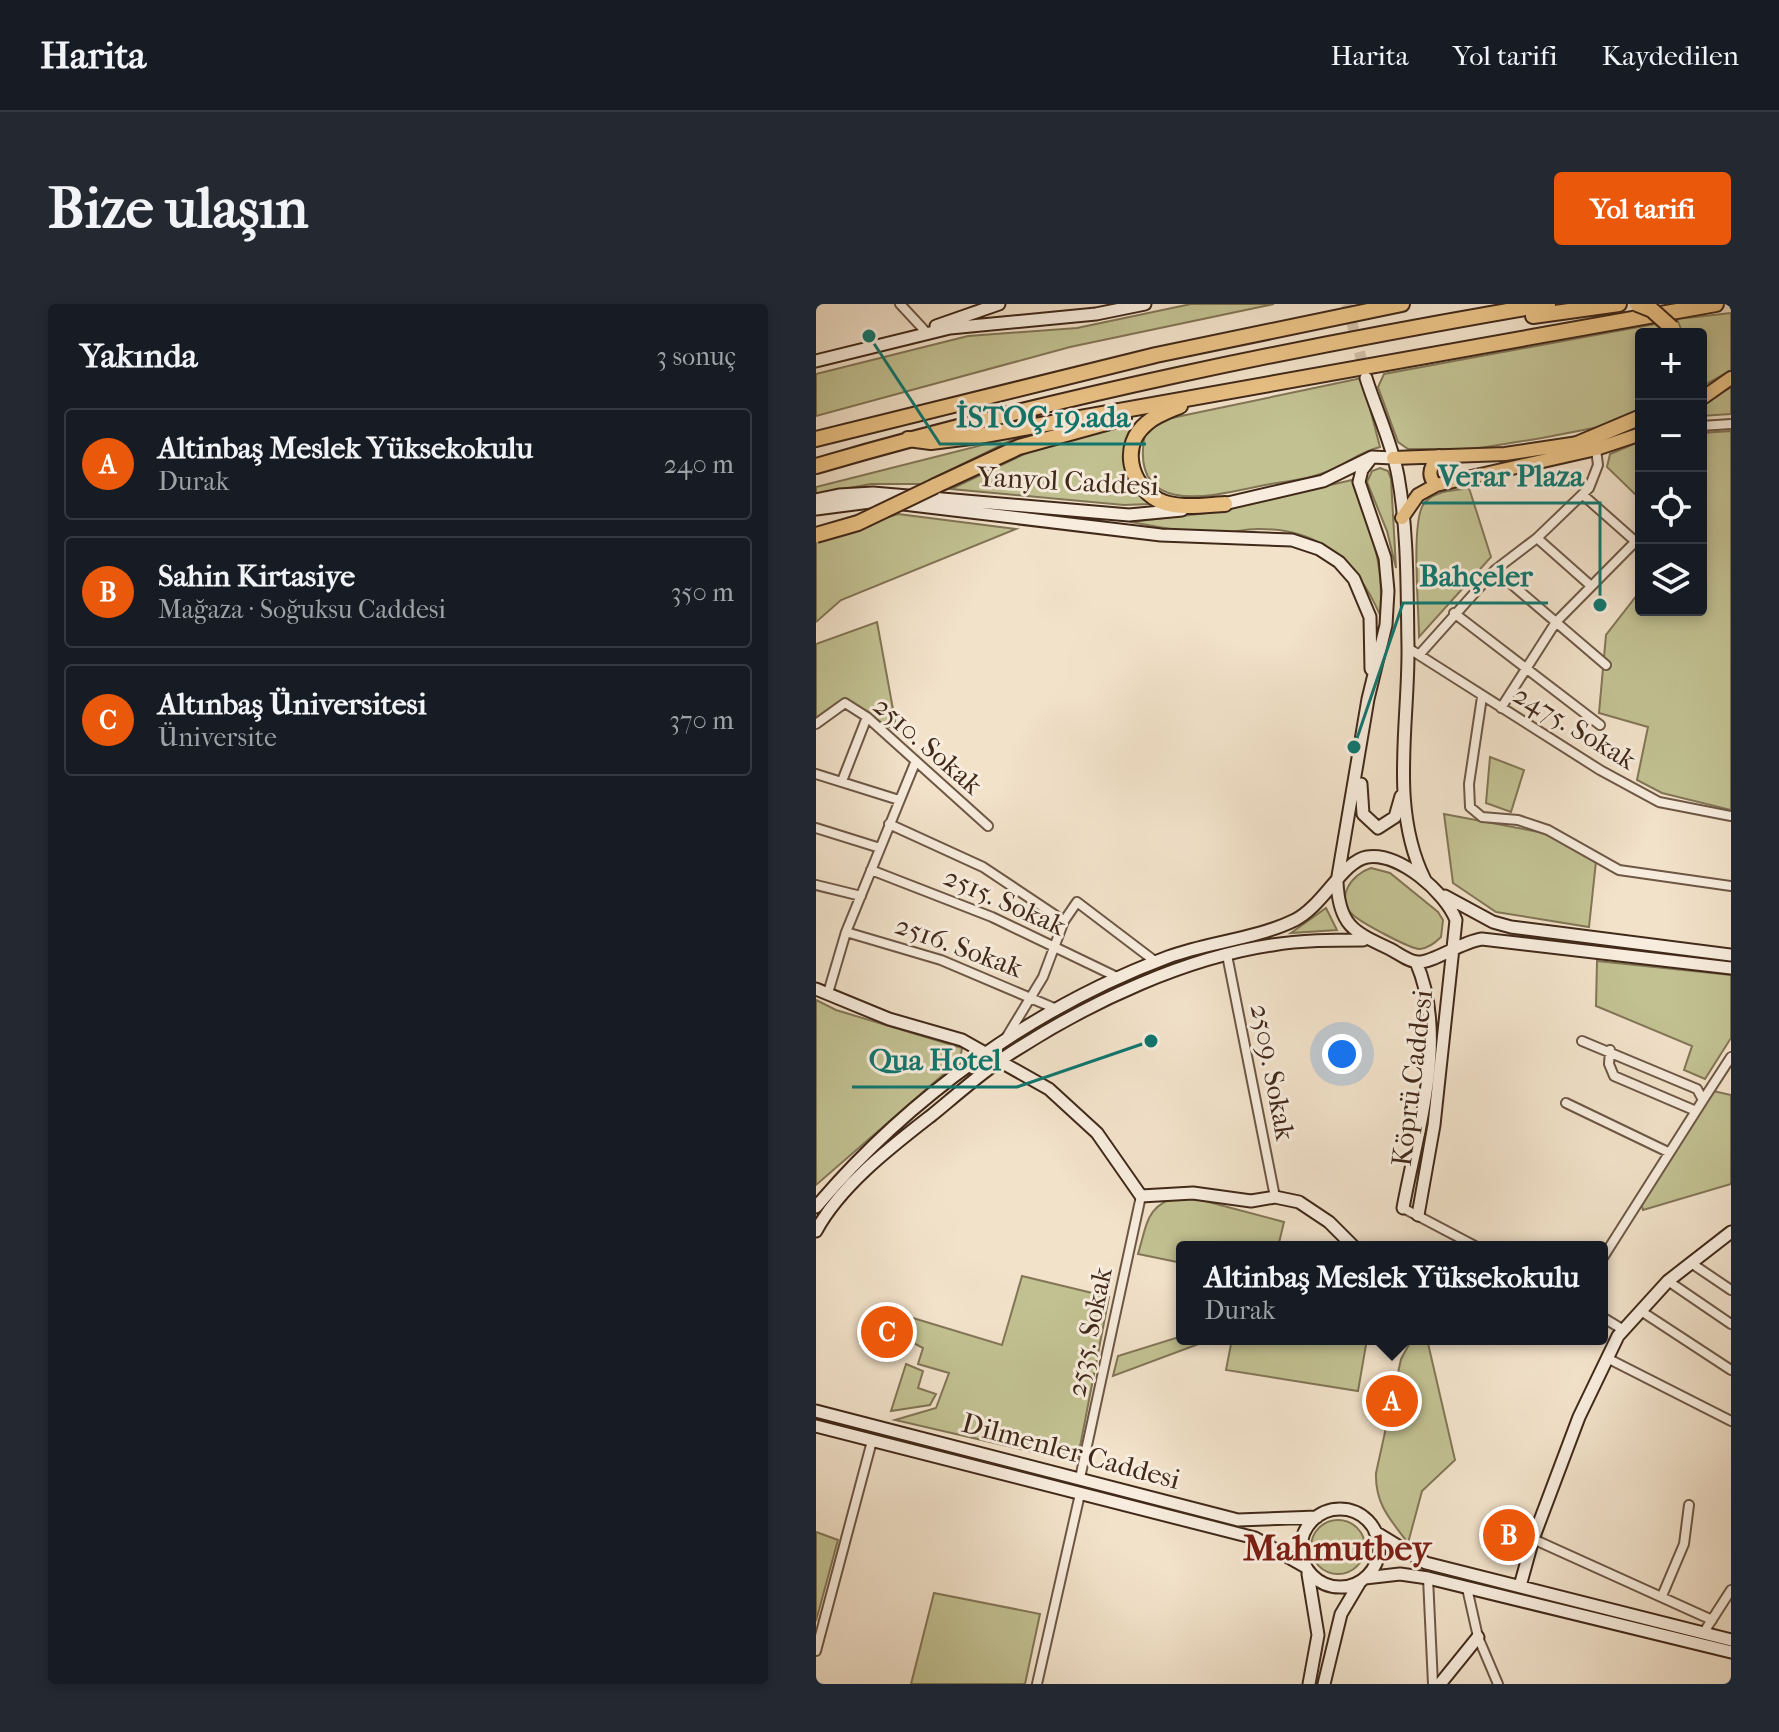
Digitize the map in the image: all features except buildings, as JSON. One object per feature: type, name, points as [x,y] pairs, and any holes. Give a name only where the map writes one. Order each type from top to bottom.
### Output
[{"type":"highway","points":[[816,439],[1156,355],[1402,304]]},
{"type":"highway","points":[[816,466],[908,439],[1105,392],[1548,304]]},
{"type":"highway","points":[[1481,316],[1526,317],[1619,304]]},
{"type":"highway","points":[[1637,304],[1652,310],[1671,328]]},
{"type":"highway","points":[[908,439],[931,442],[979,436],[1229,393],[1612,320],[1716,304]]},
{"type":"highway","points":[[816,535],[876,516],[935,486],[1040,441],[1229,393]]},
{"type":"highway","points":[[1180,406],[1155,417],[1135,436],[1130,455],[1135,476],[1146,492],[1169,504],[1225,504]]},
{"type":"highway","points":[[1577,444],[1635,420]]},
{"type":"main road","points":[[927,333],[956,317],[999,304]]},
{"type":"main road","points":[[816,361],[927,333],[1096,314],[1145,304]]},
{"type":"main road","points":[[1366,378],[1393,458],[1402,518],[1408,648],[1404,779],[1411,845],[1428,885],[1451,909],[1457,931],[1452,947]]},
{"type":"main road","points":[[1707,389],[1731,378]]},
{"type":"main road","points":[[1707,395],[1731,378]]},
{"type":"main road","name":"Yanyol Caddesi","points":[[816,500],[873,493],[1129,515],[1225,504],[1323,481],[1372,457],[1505,454],[1577,444],[1635,428]]},
{"type":"main road","points":[[1402,518],[1418,495],[1436,485],[1596,449],[1635,436]]},
{"type":"main road","points":[[1436,485],[1430,475],[1431,466],[1439,456]]},
{"type":"main road","points":[[1368,699],[1386,625],[1388,591],[1385,558],[1359,482],[1362,470],[1372,457]]},
{"type":"main road","points":[[816,509],[878,501],[1161,535],[1227,539],[1270,537],[1304,543],[1339,562],[1365,598],[1372,637],[1362,752],[1337,882],[1340,908],[1363,940]]},
{"type":"main road","points":[[1362,752],[1361,806],[1372,825],[1384,827],[1395,817],[1404,779]]},
{"type":"main road","points":[[816,1207],[879,1141],[987,1053],[1054,1008],[1156,962],[1212,942],[1263,932],[1296,919],[1313,908],[1350,864],[1368,857],[1397,863],[1428,885],[1493,922],[1511,927],[1731,955]]},
{"type":"main road","points":[[818,1223],[900,1140],[1001,1061],[1062,1024],[1131,990],[1227,955],[1272,945],[1363,940],[1416,962],[1430,960],[1452,947],[1482,939],[1731,968]]},
{"type":"main road","name":"Köprü Caddesi","points":[[1418,1215],[1434,1125],[1452,947]]},
{"type":"main road","name":"Köprü Caddesi","points":[[1403,1208],[1425,1088],[1429,1041],[1429,1003],[1416,962]]},
{"type":"main road","points":[[816,989],[889,1019],[962,1040],[1049,1089],[1097,1133],[1141,1196],[1193,1193],[1251,1201],[1275,1197],[1299,1202],[1329,1222],[1348,1241]]},
{"type":"main road","points":[[1520,1586],[1533,1539],[1579,1417],[1622,1329],[1668,1281],[1730,1234]]},
{"type":"main road","name":"Dilmenler Caddesi","points":[[816,1411],[1238,1520],[1317,1517]]},
{"type":"main road","name":"Dilmenler Caddesi","points":[[816,1426],[1255,1538],[1306,1568]]},
{"type":"main road","points":[[1309,1684],[1318,1635],[1301,1543],[1309,1524],[1332,1510],[1349,1511],[1364,1518],[1375,1532],[1426,1563],[1731,1640]]},
{"type":"main road","points":[[1324,1684],[1341,1614],[1377,1558],[1375,1532]]},
{"type":"main road","points":[[1306,1568],[1325,1585],[1337,1587],[1400,1574],[1428,1578],[1731,1652]]},
{"type":"main road","points":[[1440,1684],[1478,1637]]},
{"type":"street","points":[[900,304],[927,333]]},
{"type":"street","points":[[1707,426],[1731,424]]},
{"type":"street","points":[[1419,655],[1495,570],[1537,538],[1583,495],[1596,473],[1596,449]]},
{"type":"street","points":[[1583,495],[1635,536]]},
{"type":"street","points":[[1537,538],[1590,585]]},
{"type":"street","points":[[1501,708],[1556,622],[1635,541]]},
{"type":"street","points":[[1495,570],[1606,665]]},
{"type":"street","points":[[1454,613],[1600,725]]},
{"type":"street","name":"2475. Sokak","points":[[1408,648],[1482,697],[1659,802],[1731,816]]},
{"type":"street","points":[[1482,697],[1469,784],[1470,807],[1482,817],[1518,820],[1548,830],[1619,870],[1731,886]]},
{"type":"street","name":"2510. Sokak","points":[[816,724],[845,703],[867,717],[988,826]]},
{"type":"street","points":[[842,781],[867,717]]},
{"type":"street","points":[[828,993],[846,932],[915,763]]},
{"type":"street","points":[[816,774],[899,800]]},
{"type":"street","points":[[889,824],[983,867],[1064,921]]},
{"type":"street","points":[[816,828],[880,848]]},
{"type":"street","name":"2515. Sokak","points":[[871,870],[992,917],[1119,978]]},
{"type":"street","points":[[816,885],[861,896]]},
{"type":"street","points":[[1001,1045],[1031,996],[1056,948],[1064,921],[1077,902],[1156,962]]},
{"type":"street","name":"2516. Sokak","points":[[846,932],[941,960],[1054,1008]]},
{"type":"street","name":"2509. Sokak","points":[[1227,955],[1275,1197]]},
{"type":"street","points":[[1582,1041],[1610,1050],[1697,1089],[1703,1100]]},
{"type":"street","points":[[1610,1050],[1609,1064],[1614,1076],[1696,1111]]},
{"type":"street","points":[[1608,1249],[1731,1057]]},
{"type":"street","points":[[1566,1103],[1668,1152]]},
{"type":"street","name":"2535. Sokak","points":[[1080,1478],[1141,1196]]},
{"type":"street","points":[[1403,1208],[1466,1241]]},
{"type":"street","points":[[1691,1263],[1731,1290]]},
{"type":"street","points":[[1668,1281],[1731,1324]]},
{"type":"street","points":[[1641,1311],[1731,1370]]},
{"type":"street","points":[[1608,1321],[1622,1329]]},
{"type":"street","points":[[1607,1358],[1731,1421]]},
{"type":"street","points":[[816,1651],[872,1441]]},
{"type":"street","points":[[1037,1684],[1080,1494]]},
{"type":"street","points":[[1662,1596],[1684,1544],[1689,1505]]},
{"type":"street","points":[[1533,1539],[1712,1620]]},
{"type":"street","points":[[1428,1578],[1433,1684]]},
{"type":"street","points":[[1467,1588],[1478,1637],[1498,1684]]},
{"type":"street","points":[[1704,1632],[1731,1590]]},
{"type":"shaded area","points":[[1191,304],[1274,304],[1070,347],[816,416],[816,374],[968,336],[1077,328]]},
{"type":"shaded area","points":[[1731,313],[1731,370],[1707,384],[1707,328],[1681,328],[1677,319]]},
{"type":"shaded area","points":[[1655,324],[1660,328],[1635,328],[1635,412],[1609,425],[1542,438],[1474,449],[1408,449],[1398,442],[1378,387],[1384,374]]},
{"type":"shaded area","points":[[1362,378],[1380,447],[1316,476],[1222,494],[1179,495],[1162,490],[1149,479],[1143,460],[1145,433],[1162,420]]},
{"type":"shaded area","points":[[1731,387],[1731,414],[1707,416],[1707,400]]},
{"type":"shaded area","points":[[1134,424],[1128,436],[1125,457],[1131,476],[1150,504],[1124,505],[951,489],[1037,448]]},
{"type":"shaded area","points":[[1731,431],[1731,810],[1662,793],[1637,780],[1648,727],[1599,713],[1606,635],[1635,598],[1635,616],[1707,616],[1707,433]]},
{"type":"shaded area","points":[[1022,435],[922,484],[871,484],[816,494],[816,487]]},
{"type":"shaded area","points":[[1635,444],[1635,494],[1607,467],[1610,454]]},
{"type":"shaded area","points":[[1380,468],[1388,471],[1391,479],[1396,568],[1387,531],[1367,482],[1372,471]]},
{"type":"shaded area","points":[[1352,480],[1378,562],[1380,615],[1371,596],[1348,564],[1318,542],[1300,535],[1258,529],[1199,533],[1130,522],[1207,513]]},
{"type":"shaded area","points":[[1469,488],[1491,557],[1419,637],[1416,549],[1419,515],[1432,496]]},
{"type":"shaded area","points":[[898,514],[1016,529],[841,600],[816,622],[816,540]]},
{"type":"shaded area","points":[[877,622],[897,731],[852,706],[837,703],[816,719],[816,644]]},
{"type":"shaded area","points":[[1490,757],[1524,770],[1511,812],[1486,803]]},
{"type":"shaded area","points":[[1444,814],[1544,833],[1596,861],[1589,927],[1496,912],[1453,883]]},
{"type":"shaded area","points":[[1371,868],[1390,873],[1438,912],[1443,920],[1441,937],[1426,948],[1415,948],[1353,915],[1345,901],[1345,894],[1358,875]]},
{"type":"shaded area","points":[[1326,908],[1337,930],[1291,933]]},
{"type":"shaded area","points":[[1597,961],[1731,975],[1731,1038],[1705,1079],[1684,1070],[1692,1046],[1596,1006]]},
{"type":"shaded area","points":[[816,1000],[836,1010],[962,1048],[960,1060],[816,1185]]},
{"type":"shaded area","points":[[1713,1091],[1731,1095],[1731,1184],[1643,1210],[1641,1203]]},
{"type":"shaded area","points":[[1182,1195],[1284,1222],[1279,1241],[1176,1241],[1176,1262],[1138,1254],[1150,1216],[1170,1199]]},
{"type":"shaded area","points":[[1022,1276],[1109,1297],[1077,1462],[895,1420],[936,1408],[949,1373],[918,1364],[923,1348],[906,1339],[913,1318],[1002,1345]]},
{"type":"shaded area","points":[[1176,1338],[1176,1345],[1196,1345],[1113,1376],[1118,1356]]},
{"type":"shaded area","points":[[1231,1345],[1366,1345],[1358,1391],[1226,1370]]},
{"type":"shaded area","points":[[1409,1345],[1428,1345],[1455,1460],[1422,1491],[1408,1543],[1381,1502],[1376,1484],[1401,1359]]},
{"type":"shaded area","points":[[906,1364],[923,1371],[918,1388],[936,1394],[930,1405],[891,1411]]},
{"type":"shaded area","points":[[1338,1520],[1357,1528],[1365,1547],[1357,1566],[1338,1574],[1319,1566],[1311,1547],[1319,1528]]},
{"type":"shaded area","points":[[816,1532],[838,1540],[816,1621]]},
{"type":"shaded area","points":[[934,1593],[1040,1614],[1025,1684],[911,1684]]},
{"type":"tunnel","points":[[1347,304],[1365,373]]},
{"type":"place","name":"İSTOÇ 19.ada","points":[[869,336]]},
{"type":"place","name":"Verar Plaza","points":[[1600,605]]},
{"type":"place","name":"Bahçeler","points":[[1354,747]]},
{"type":"place","name":"Qua Hotel","points":[[1151,1041]]},
{"type":"place","name":"Altınbaş Üniversitesi","points":[[887,1332]]},
{"type":"place","name":"Altinbaş Meslek Yüksekokulu","points":[[1392,1401]]},
{"type":"place","name":"Sahin Kirtasiye","points":[[1509,1535]]},
{"type":"district","name":"Mahmutbey","points":[[1337,1548]]}]
